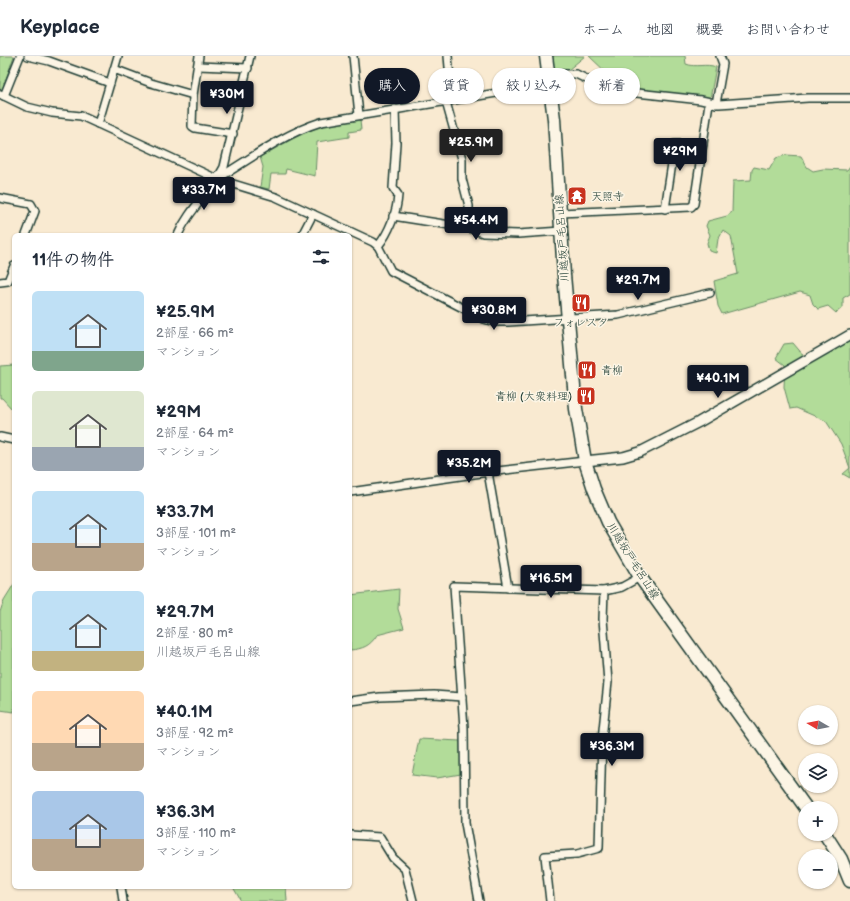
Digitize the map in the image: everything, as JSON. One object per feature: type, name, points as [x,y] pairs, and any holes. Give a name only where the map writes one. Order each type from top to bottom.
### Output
[{"type":"main road","name":"川越坂戸毛呂山線","points":[[546,56],[548,68]]},
{"type":"main road","name":"川越坂戸毛呂山線","points":[[552,104],[567,319],[576,409],[585,461],[594,489],[608,522],[640,577],[801,801]]},
{"type":"main road","points":[[829,841],[841,859],[850,881]]},
{"type":"street","points":[[20,56],[2,95],[27,107],[52,113],[81,116],[217,179],[276,197],[314,214],[378,246],[391,271],[484,319],[494,322],[508,322],[567,319],[628,313],[710,292]]},
{"type":"street","points":[[28,56],[49,61],[110,83]]},
{"type":"street","points":[[98,124],[118,56]]},
{"type":"street","points":[[199,56],[193,95],[192,126],[195,128],[233,134]]},
{"type":"street","points":[[179,233],[184,220],[217,179],[224,167],[233,134],[250,56]]},
{"type":"street","points":[[353,56],[358,115]]},
{"type":"street","points":[[448,56],[448,68]]},
{"type":"street","points":[[560,213],[691,207],[694,204],[703,144],[723,64],[720,56]]},
{"type":"street","points":[[198,66],[248,68]]},
{"type":"street","points":[[114,69],[151,83],[193,95]]},
{"type":"street","points":[[576,74],[609,90],[701,100],[713,103],[808,98],[850,98]]},
{"type":"street","points":[[217,179],[265,149],[307,127],[358,115],[429,104]]},
{"type":"street","points":[[450,104],[462,158],[462,179],[469,206],[469,228]]},
{"type":"street","points":[[378,246],[383,240],[397,204],[398,195],[393,188],[396,143],[395,109]]},
{"type":"street","points":[[665,209],[675,144],[703,144]]},
{"type":"street","points":[[0,198],[31,204],[35,211],[27,233]]},
{"type":"street","points":[[303,233],[314,214]]},
{"type":"street","points":[[393,216],[469,228],[483,233],[518,234],[561,231]]},
{"type":"street","points":[[0,282],[8,281],[12,271]]},
{"type":"street","points":[[352,492],[488,472],[623,457],[640,452],[699,422],[850,335]]},
{"type":"street","points":[[0,437],[12,440]]},
{"type":"street","points":[[488,472],[508,588]]},
{"type":"street","points":[[479,901],[465,823],[462,696],[454,586],[604,591],[622,587],[640,577]]},
{"type":"street","points":[[550,901],[545,856],[578,854],[599,848],[602,739],[608,682],[603,619],[604,591]]},
{"type":"street","points":[[352,701],[380,697],[434,695],[462,696]]},
{"type":"street","points":[[352,835],[380,837],[393,858],[405,869],[412,901]]},
{"type":"street","points":[[121,889],[123,901]]},
{"type":"green space","points":[[0,56],[14,56],[2,90],[0,89]]},
{"type":"green space","points":[[552,56],[585,56],[570,68],[554,68]]},
{"type":"green space","points":[[589,56],[685,56],[686,64],[716,67],[710,99],[640,90],[640,68],[602,68]]},
{"type":"green space","points":[[360,119],[361,130],[349,132],[349,137],[317,142],[315,176],[286,169],[285,174],[271,174],[269,189],[260,187],[263,167],[260,157],[305,132],[331,123]]},
{"type":"green space","points":[[786,155],[801,156],[807,167],[813,171],[823,169],[847,170],[850,166],[850,294],[843,298],[843,307],[836,313],[828,306],[818,309],[813,304],[810,295],[800,292],[722,314],[718,306],[714,281],[738,274],[731,236],[723,230],[718,239],[716,253],[709,251],[707,243],[710,235],[706,226],[708,221],[727,216],[732,212],[733,181],[751,180],[752,170],[754,167],[769,170],[776,158]]},
{"type":"green space","points":[[850,339],[850,468],[841,444],[826,421],[796,408],[790,409],[784,387],[785,365],[776,358],[784,344],[793,343],[804,356],[817,360]]},
{"type":"green space","points":[[12,365],[12,409],[2,398],[0,398],[0,366]]},
{"type":"green space","points":[[850,468],[850,478],[843,474]]},
{"type":"green space","points":[[12,587],[12,712],[0,710],[0,612],[4,600]]},
{"type":"green space","points":[[399,589],[398,609],[404,628],[377,635],[372,642],[366,646],[352,650],[352,595]]},
{"type":"green space","points":[[419,739],[460,741],[461,774],[437,778],[412,775]]},
{"type":"green space","points":[[234,889],[286,889],[287,901],[241,901]]},
{"type":"place","name":"天照寺","points":[[577,196]]},
{"type":"place","name":"フォレスタ","points":[[581,303]]},
{"type":"place","name":"青柳","points":[[587,370]]},
{"type":"place","name":"青柳 (大衆料理)","points":[[586,396]]}]
